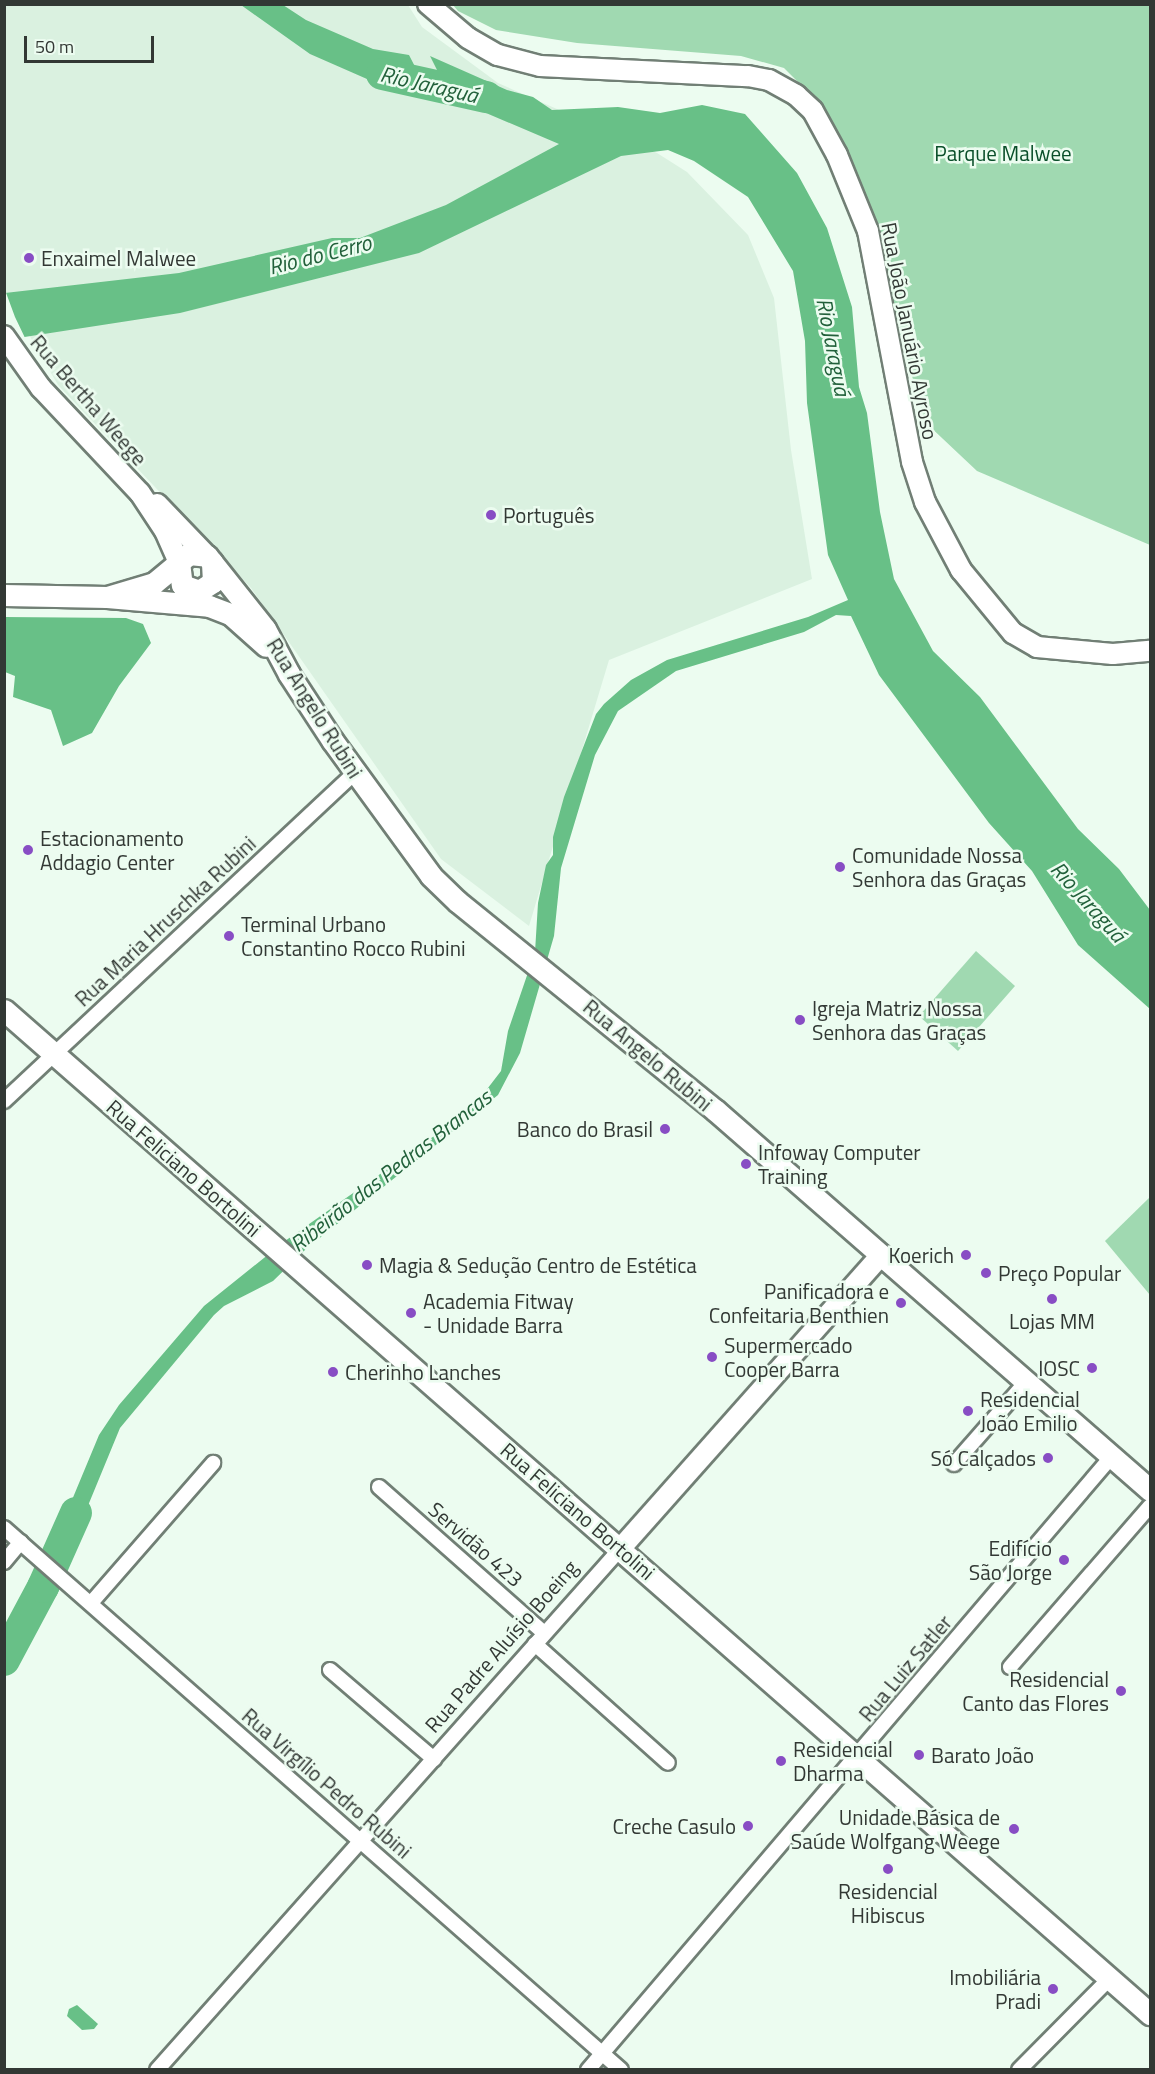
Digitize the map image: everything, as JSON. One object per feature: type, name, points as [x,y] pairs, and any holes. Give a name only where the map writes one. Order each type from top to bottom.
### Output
[{"type":"main road","name":"Rua João Januário Ayroso","points":[[428,4],[468,38],[488,50],[540,66],[748,76],[769,80],[796,95],[813,111],[837,155],[868,231],[912,462],[925,502],[961,570],[1013,633],[1037,647],[1113,654],[1150,651]]},
{"type":"main road","name":"Rua Bertha Weege","points":[[4,336],[22,365],[140,493],[165,531],[179,562]]},
{"type":"main road","name":"Rua Bertha Weege","points":[[140,493],[167,514],[210,559]]},
{"type":"main road","points":[[107,597],[154,583],[179,562],[189,554],[210,559],[213,582],[199,591],[182,585],[179,562]]},
{"type":"main road","name":"Rua Angelo Rubini","points":[[210,559],[266,629],[281,660],[355,773],[430,876],[516,949],[560,981],[881,1255],[1150,1490]]},
{"type":"main road","points":[[4,595],[107,597],[221,609],[240,622],[281,660]]},
{"type":"main road","name":"Rua Feliciano Bortolini","points":[[4,1010],[299,1270],[621,1548],[856,1758],[1150,2014]]},
{"type":"main road","name":"Rua Padre Aluísio Boeing","points":[[621,1548],[881,1255]]},
{"type":"street","name":"Rua Maria Hruschka Rubini","points":[[4,1101],[355,773]]},
{"type":"street","points":[[954,1464],[1027,1381]]},
{"type":"street","name":"Rua Luiz Satler","points":[[588,2070],[1112,1456]]},
{"type":"street","points":[[91,1603],[213,1462]]},
{"type":"street","name":"Servidão 423","points":[[379,1487],[668,1762]]},
{"type":"street","points":[[1010,1667],[1150,1506]]},
{"type":"street","name":"Rua Virgílio Pedro Rubini","points":[[4,1528],[621,2070]]},
{"type":"street","points":[[4,1562],[21,1542]]},
{"type":"street","name":"Rua Padre Aluísio Boeing","points":[[157,2070],[621,1548]]},
{"type":"street","points":[[330,1670],[434,1759]]},
{"type":"street","points":[[1019,2070],[1110,1978]]},
{"type":"shaded area","name":"Português","points":[[4,5],[408,5],[422,27],[498,83],[657,153],[687,172],[748,235],[774,298],[791,450],[812,579],[609,660],[529,926],[441,859],[251,588],[58,385],[5,293]]},
{"type":"green space","name":"Parque Malwee","points":[[453,5],[1150,5],[1150,545],[977,471],[925,422],[850,156],[820,104],[784,68],[741,56],[577,43],[496,30],[458,11]]},
{"type":"green space","points":[[976,951],[1015,986],[958,1051],[919,1016]]},
{"type":"green space","points":[[1150,1197],[1150,1295],[1105,1241]]},
{"type":"water","points":[[241,5],[283,5],[306,20],[373,49],[409,55],[428,92],[409,84],[367,79],[310,54]]},
{"type":"water","name":"Rio do Cerro","points":[[430,56],[507,90],[533,97],[552,110],[618,107],[660,113],[702,105],[745,114],[797,173],[827,228],[852,307],[859,387],[867,413],[880,512],[894,579],[933,651],[980,697],[1078,829],[1119,869],[1150,910],[1150,1009],[1078,945],[1032,871],[989,823],[879,675],[851,616],[836,615],[804,632],[676,671],[618,711],[595,755],[561,868],[554,936],[520,1053],[498,1095],[306,1249],[273,1281],[224,1306],[214,1315],[120,1428],[66,1559],[52,1548],[99,1435],[119,1405],[204,1306],[285,1241],[471,1110],[501,1071],[508,1031],[535,952],[538,903],[546,865],[553,855],[553,837],[564,797],[596,714],[604,704],[631,680],[667,660],[808,617],[848,600],[828,555],[807,403],[805,341],[793,271],[748,197],[694,161],[668,150],[621,156],[419,253],[180,313],[5,340],[5,293],[179,273],[332,238],[360,238],[446,205],[559,144],[451,98]]},
{"type":"water","points":[[5,617],[126,618],[143,624],[151,643],[119,686],[92,733],[63,746],[51,710],[13,697],[15,676],[5,672]]},
{"type":"water","points":[[39,1583],[48,1592],[5,1675],[5,1646]]},
{"type":"water","points":[[77,2005],[98,2024],[94,2029],[82,2030],[67,2016],[69,2009]]},
{"type":"pier","points":[[5,290],[15,317],[26,340],[4,343]]},
{"type":"waterway","name":"Rio Jaraguá","points":[[382,74],[486,97]]},
{"type":"waterway","name":"Ribeirão das Pedras Brancas","points":[[4,1660],[43,1587],[76,1513]]},
{"type":"place","name":"Enxaimel Malwee","points":[[29,258]]},
{"type":"place","name":"Português","points":[[491,515]]},
{"type":"place","name":"Estacionamento Addagio Center","points":[[28,850]]},
{"type":"place","name":"Comunidade Nossa Senhora das Graças","points":[[840,867]]},
{"type":"place","name":"Terminal Urbano Constantino Rocco Rubini","points":[[229,936]]},
{"type":"place","name":"Igreja Matriz Nossa Senhora das Graças","points":[[800,1020]]},
{"type":"place","name":"Banco do Brasil","points":[[665,1129]]},
{"type":"place","name":"Infoway Computer Training","points":[[746,1164]]},
{"type":"place","name":"Koerich","points":[[966,1255]]},
{"type":"place","name":"Magia & Sedução Centro de Estética","points":[[367,1265]]},
{"type":"place","name":"Preço Popular","points":[[986,1273]]},
{"type":"place","name":"Lojas MM","points":[[1052,1299]]},
{"type":"place","name":"Panificadora e Confeitaria Benthien","points":[[901,1303]]},
{"type":"place","name":"Academia Fitway - Unidade Barra","points":[[411,1313]]},
{"type":"place","name":"Supermercado Cooper Barra","points":[[712,1357]]},
{"type":"place","name":"IOSC","points":[[1092,1368]]},
{"type":"place","name":"Cherinho Lanches","points":[[333,1372]]},
{"type":"place","name":"Residencial João Emilio","points":[[968,1411]]},
{"type":"place","name":"Só Calçados","points":[[1048,1458]]},
{"type":"place","name":"Edifício São Jorge","points":[[1064,1560]]},
{"type":"place","name":"Residencial Canto das Flores","points":[[1121,1691]]},
{"type":"place","name":"Barato João","points":[[919,1755]]},
{"type":"place","name":"Residencial Dharma","points":[[781,1761]]},
{"type":"place","name":"Creche Casulo","points":[[748,1826]]},
{"type":"place","name":"Unidade Básica de Saúde Wolfgang Weege","points":[[1014,1829]]},
{"type":"place","name":"Residencial Hibiscus","points":[[888,1869]]},
{"type":"place","name":"Imobiliária Pradi","points":[[1053,1989]]}]
